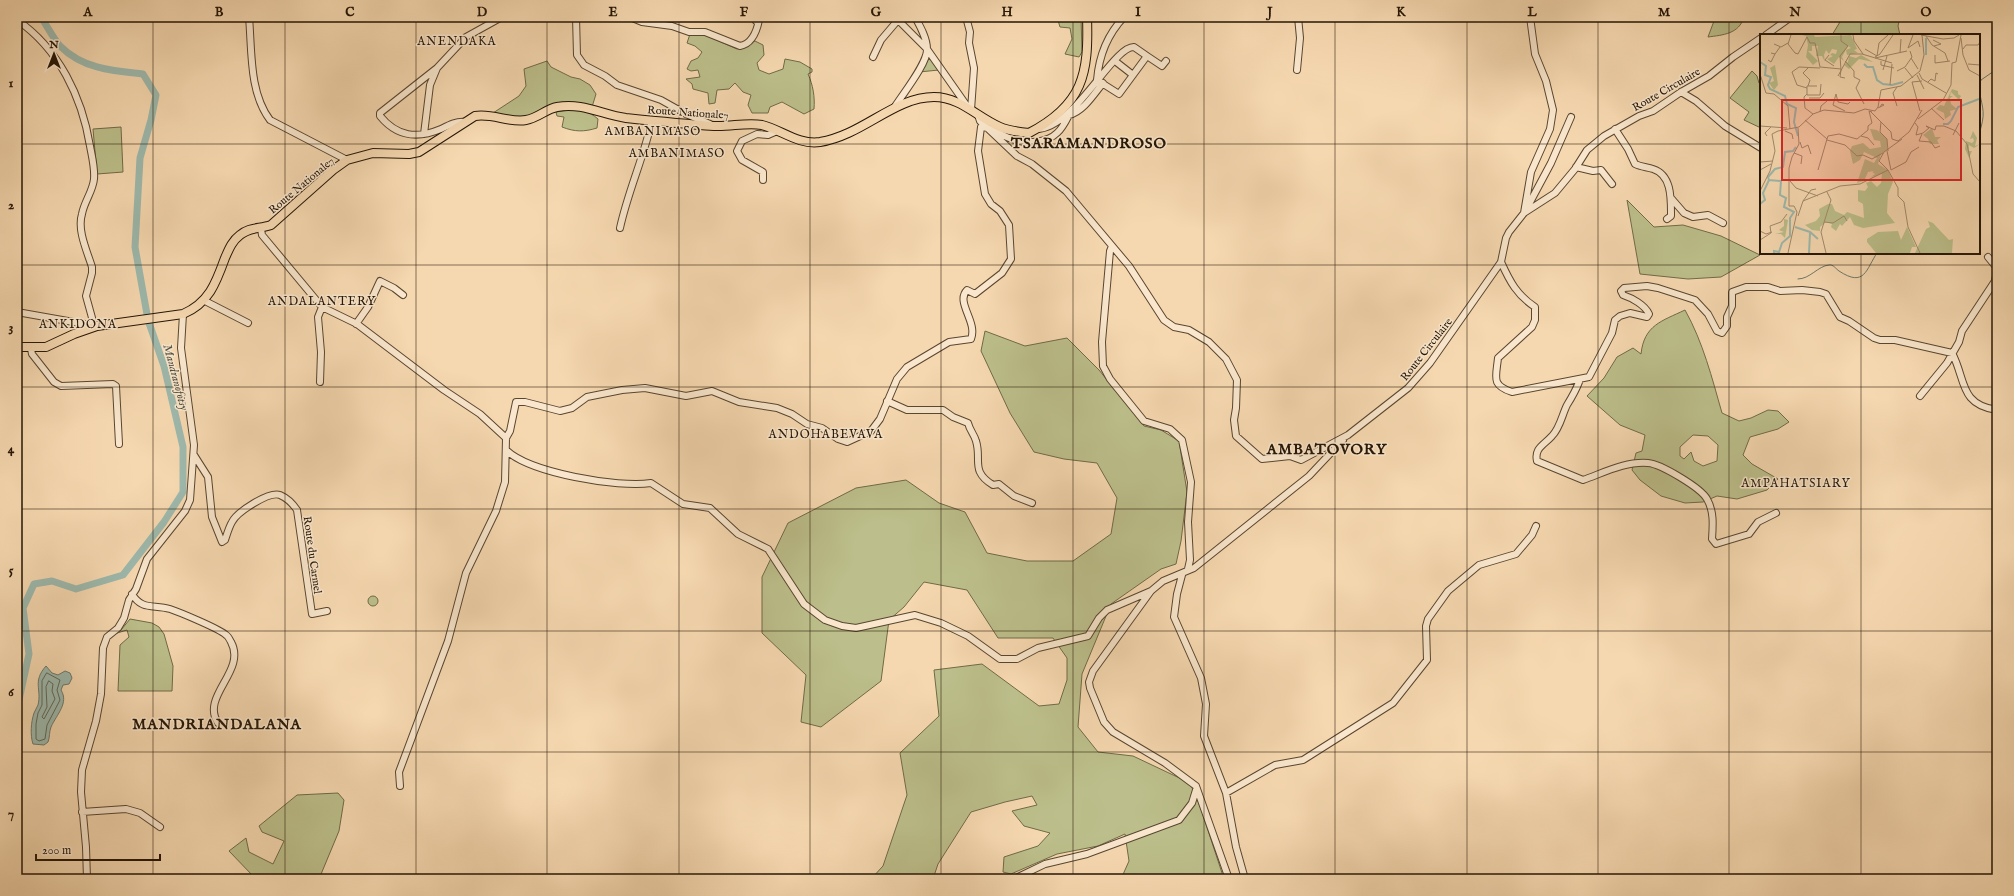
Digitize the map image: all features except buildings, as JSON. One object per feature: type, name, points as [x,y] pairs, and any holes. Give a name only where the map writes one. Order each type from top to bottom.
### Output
[{"type":"main road","points":[[1036,129],[1046,124],[1062,110],[1081,83],[1087,52],[1087,17]]},
{"type":"main road","name":"Route Nationale7","points":[[96,326],[148,320],[183,314],[193,310],[204,301],[214,288],[230,246],[235,238],[251,229],[261,229],[271,225],[333,170],[347,160],[373,152],[409,154],[420,152],[475,116],[494,116],[527,120],[552,108],[566,106],[589,108],[616,117],[713,126],[753,124],[763,126],[800,141],[812,142],[825,140],[861,128],[894,108],[911,100],[935,97],[946,98],[972,110],[988,125],[1029,133],[1036,129]]},
{"type":"main road","points":[[17,347],[31,349],[46,347],[96,326]]},
{"type":"street","points":[[249,17],[255,90],[262,109],[270,120],[347,160]]},
{"type":"street","points":[[464,122],[457,122],[424,134],[413,136],[399,133],[383,120],[380,113],[437,68],[466,37],[502,17]]},
{"type":"street","points":[[576,17],[577,55],[584,65],[605,76],[617,85],[662,100],[686,114],[713,126]]},
{"type":"street","points":[[630,17],[642,22],[672,26],[689,32],[705,32],[740,46],[749,43],[754,34],[760,20],[756,21],[753,17]]},
{"type":"street","points":[[894,108],[926,57],[927,49],[915,17]]},
{"type":"street","points":[[966,17],[970,32],[969,43],[974,68],[972,110]]},
{"type":"street","points":[[1097,80],[1101,53],[1108,39],[1124,17]]},
{"type":"street","points":[[1296,70],[1300,38],[1298,17]]},
{"type":"street","points":[[1524,213],[1531,172],[1550,129],[1553,110],[1546,81],[1535,54],[1530,17]]},
{"type":"street","points":[[1767,34],[1792,17]]},
{"type":"street","points":[[873,57],[881,40],[897,18],[927,49],[972,110]]},
{"type":"street","points":[[17,20],[44,42],[62,68],[78,100],[86,125],[94,165],[94,180],[81,215],[81,230],[92,267],[92,273],[86,296],[96,326],[17,312]]},
{"type":"street","name":"Route Circulaire","points":[[988,125],[1017,156],[1032,164],[1066,191],[1108,238],[1112,246],[1143,286],[1164,320],[1174,327],[1190,330],[1209,342],[1226,359],[1237,380],[1234,420],[1236,436],[1247,448],[1262,459],[1290,456],[1301,460],[1348,435],[1408,388],[1430,363],[1501,262],[1506,238],[1524,213],[1554,193],[1576,167],[1587,150],[1604,136],[1653,111],[1681,92],[1709,76],[1760,39]]},
{"type":"street","points":[[1036,129],[1045,129],[1054,125],[1078,103],[1097,80],[1130,47],[1134,47],[1162,66],[1166,62]]},
{"type":"street","points":[[1097,80],[1118,94],[1147,56]]},
{"type":"street","points":[[1115,61],[1133,76]]},
{"type":"street","points":[[424,134],[430,85],[437,68]]},
{"type":"street","points":[[400,786],[399,772],[448,641],[466,573],[496,511],[505,482],[506,438],[510,431],[516,402],[525,402],[560,411],[572,408],[586,397],[622,390],[644,388],[686,396],[712,391],[740,402],[777,408],[792,414],[807,424],[822,428],[838,439],[847,442],[871,431],[880,419],[897,379],[907,367],[949,342],[971,339],[974,333],[972,322],[963,300],[963,294],[967,290],[975,294],[1002,273],[1011,260],[1009,224],[1000,211],[991,204],[986,194],[978,151],[981,127],[988,125],[1013,140],[1030,142],[1044,140],[1057,133],[1069,115],[1083,107],[1103,84]]},
{"type":"street","points":[[1681,92],[1696,101],[1725,126],[1760,147]]},
{"type":"street","points":[[1524,213],[1551,163],[1571,116]]},
{"type":"street","points":[[620,228],[626,203],[646,148],[652,120]]},
{"type":"street","points":[[1615,130],[1628,149],[1635,164],[1654,170],[1667,181],[1671,198],[1671,216],[1667,219]]},
{"type":"street","points":[[763,180],[763,172],[742,160],[737,150],[742,141],[757,134],[768,135],[777,132]]},
{"type":"street","points":[[1576,167],[1592,171],[1601,170],[1612,184]]},
{"type":"street","points":[[1671,198],[1684,214],[1693,217],[1708,216],[1723,223]]},
{"type":"street","points":[[261,229],[262,235],[322,307],[356,324],[444,390],[480,414],[506,438]]},
{"type":"street","points":[[1112,246],[1110,251],[1104,314],[1102,342],[1103,366],[1110,379],[1144,421],[1170,429],[1182,440],[1191,482],[1188,522],[1190,560],[1188,570]]},
{"type":"street","points":[[1920,396],[1947,362],[1959,342],[1962,331],[1995,281],[1997,269],[1988,257]]},
{"type":"street","points":[[1501,262],[1508,278],[1522,298],[1535,307],[1535,320],[1532,327],[1498,358],[1496,382],[1500,388],[1512,392],[1588,376],[1612,333],[1615,320],[1620,316],[1630,313],[1648,315],[1647,310],[1631,298],[1623,295],[1621,291],[1624,288],[1632,287],[1658,288],[1695,300],[1708,314],[1717,331],[1722,333],[1727,326],[1727,317],[1732,306],[1732,292],[1746,287],[1768,287],[1780,291],[1802,290],[1820,292],[1826,294],[1840,317],[1849,321],[1874,338],[1880,340],[1895,340],[1952,353]]},
{"type":"street","points":[[356,324],[368,307],[380,281],[394,288],[403,295]]},
{"type":"street","points":[[204,301],[248,323]]},
{"type":"street","points":[[320,382],[321,352],[318,317],[322,307]]},
{"type":"street","points":[[87,879],[86,847],[81,792],[82,770],[96,721],[101,694],[103,648],[107,637],[118,628],[124,618],[129,600],[147,559],[185,512],[190,500],[194,455],[181,348],[183,314]]},
{"type":"street","points":[[31,349],[32,354],[54,382],[61,386],[113,384],[116,386],[119,444]]},
{"type":"street","points":[[1952,353],[1964,386],[1971,399],[1983,408],[1997,410]]},
{"type":"street","points":[[1578,379],[1579,382],[1576,392],[1567,405],[1558,428],[1553,435],[1537,450],[1537,461],[1583,480],[1621,467],[1640,463],[1650,463],[1677,474],[1707,499],[1713,519],[1712,538],[1716,544],[1749,534],[1758,522],[1776,513]]},
{"type":"street","points":[[887,401],[908,410],[943,410],[952,417],[968,424],[970,431],[977,442],[978,466],[985,480],[994,486],[999,484],[1014,496],[1032,503]]},
{"type":"street","points":[[506,450],[512,456],[551,472],[602,481],[640,485],[651,483],[683,504],[710,508],[738,534],[768,549],[804,604],[826,620],[842,626],[856,628],[915,615],[941,623],[968,636],[1000,659],[1017,659],[1038,648],[1088,636],[1099,618],[1108,610],[1151,590],[1163,581],[1182,575],[1188,570],[1194,568],[1309,476],[1348,435]]},
{"type":"street","name":"Route du Carmel","points":[[194,455],[208,477],[212,517],[222,542],[225,540],[232,521],[247,508],[262,499],[273,495],[280,495],[292,504],[297,510],[312,614],[327,611]]},
{"type":"street","points":[[1226,793],[1276,765],[1303,760],[1393,703],[1427,660],[1426,626],[1428,619],[1448,591],[1479,565],[1516,554],[1532,535],[1536,526]]},
{"type":"street","points":[[1182,575],[1177,594],[1174,617],[1200,678],[1206,704],[1204,736],[1226,793],[1236,847],[1245,879]]},
{"type":"street","points":[[1151,590],[1093,671],[1090,688],[1104,722],[1113,732],[1165,762],[1196,786],[1229,879]]},
{"type":"street","points":[[132,594],[137,602],[145,606],[170,609],[226,634],[234,652],[234,663],[215,702],[214,716],[218,723]]},
{"type":"street","points":[[1014,879],[1045,864],[1087,854],[1179,820],[1192,804],[1196,786]]},
{"type":"street","points":[[82,812],[126,809],[135,810],[160,827]]},
{"type":"green space","points":[[1057,17],[1081,17],[1082,52],[1079,57],[1065,54],[1072,39],[1070,28],[1060,27]]},
{"type":"green space","points":[[1722,17],[1744,17],[1742,23],[1730,33],[1708,37],[1714,21]]},
{"type":"green space","points":[[1843,17],[1900,17],[1898,26],[1900,34],[1833,34]]},
{"type":"green space","points":[[690,34],[703,34],[737,49],[755,41],[763,45],[764,55],[757,63],[759,70],[769,74],[783,69],[785,59],[800,62],[812,69],[812,72],[808,74],[813,91],[814,109],[804,114],[782,102],[770,107],[768,113],[752,113],[748,105],[751,95],[743,92],[735,83],[729,89],[717,90],[715,103],[709,104],[708,93],[693,89],[692,84],[686,79],[700,77],[698,70],[691,71],[687,69],[691,61],[698,58],[702,52],[695,46],[687,43]]},
{"type":"green space","points":[[927,59],[932,60],[939,70],[919,72]]},
{"type":"green space","points":[[547,61],[551,67],[571,77],[580,79],[590,85],[596,94],[592,107],[570,104],[524,120],[493,113],[519,96],[526,86],[524,69]]},
{"type":"green space","points":[[1752,71],[1757,76],[1759,83],[1760,82],[1760,128],[1744,120],[1749,112],[1730,98]]},
{"type":"green space","points":[[578,110],[595,116],[598,119],[597,128],[580,131],[562,127],[564,117],[557,116],[556,112]]},
{"type":"green space","points":[[121,127],[123,172],[97,174],[93,129]]},
{"type":"green space","points":[[1627,200],[1654,227],[1683,225],[1721,236],[1760,255],[1721,277],[1688,279],[1640,274]]},
{"type":"green space","points":[[1685,310],[1697,335],[1706,360],[1722,413],[1739,421],[1751,418],[1768,410],[1778,411],[1789,422],[1778,429],[1750,437],[1743,455],[1752,464],[1778,479],[1767,490],[1737,499],[1717,496],[1703,502],[1685,503],[1661,496],[1640,480],[1632,470],[1636,453],[1642,451],[1645,435],[1620,425],[1587,396],[1604,378],[1617,357],[1633,348],[1641,354],[1646,336],[1650,330],[1662,321]],"holes":[[[1693,435],[1708,436],[1718,445],[1717,461],[1703,466],[1694,461],[1691,452],[1684,459],[1680,456],[1680,447]]]},
{"type":"green space","points":[[985,331],[1025,346],[1067,338],[1099,370],[1144,426],[1161,430],[1179,441],[1187,492],[1181,541],[1176,564],[1161,569],[1111,604],[1082,674],[1078,727],[1098,752],[1133,756],[1190,783],[1200,806],[1224,879],[1121,879],[1129,861],[1125,834],[1098,846],[1057,854],[1011,874],[1003,872],[1004,857],[1038,846],[1050,833],[1024,826],[1012,811],[1037,805],[1032,796],[971,812],[938,864],[933,879],[871,879],[883,866],[907,795],[900,753],[939,716],[934,670],[982,664],[1039,706],[1059,704],[1067,680],[1067,658],[1053,638],[998,638],[967,590],[924,582],[904,607],[889,620],[881,681],[821,727],[801,722],[806,675],[762,633],[762,577],[788,523],[856,488],[906,480],[939,503],[965,512],[987,553],[1027,561],[1073,561],[1111,534],[1117,498],[1097,463],[1064,459],[1034,452],[1010,413],[981,351]]},
{"type":"green space","points":[[373,596],[378,601],[373,606],[368,601]]},
{"type":"green space","points":[[130,619],[152,623],[159,627],[164,634],[173,666],[172,691],[118,691],[120,645],[129,637],[127,630],[114,634],[119,628],[121,630]]},
{"type":"green space","points":[[338,793],[344,800],[339,831],[319,879],[245,879],[253,876],[229,851],[246,838],[249,852],[273,864],[284,841],[262,832],[259,826],[297,795]]},
{"type":"water","points":[[46,666],[52,673],[58,675],[65,671],[70,673],[72,678],[69,684],[63,685],[61,690],[64,699],[63,704],[51,727],[48,742],[44,745],[33,744],[31,737],[32,724],[39,699],[38,681]]},
{"type":"waterway","name":"Mandranofotsy","points":[[17,709],[29,654],[23,608],[34,584],[52,581],[76,589],[123,575],[164,522],[183,492],[183,447],[164,366],[148,320],[135,247],[140,158],[151,120],[156,95],[143,74],[99,68],[78,60],[69,54],[57,43],[41,17]]},
{"type":"waterway","points":[[1980,83],[1981,80],[1997,69]]},
{"type":"waterway","points":[[1980,94],[1983,107],[1980,130]]},
{"type":"waterway","points":[[1798,279],[1806,277],[1821,268],[1830,265],[1848,276],[1854,278],[1860,277],[1867,270],[1876,254]]},
{"type":"district","name":"ANENDAKA","points":[[457,41]]},
{"type":"district","name":"AMBANIMASO","points":[[653,131]]},
{"type":"district","name":"TSARAMANDROSO","points":[[1089,143]]},
{"type":"district","name":"AMBANIMASO","points":[[677,153]]},
{"type":"district","name":"ANDALANTERY","points":[[322,301]]},
{"type":"district","name":"ANKIDONA","points":[[78,324]]},
{"type":"district","name":"ANDOHABEVAVA","points":[[826,434]]},
{"type":"district","name":"AMBATOVORY","points":[[1327,449]]},
{"type":"district","name":"AMPAHATSIARY","points":[[1796,483]]},
{"type":"district","name":"MANDRIANDALANA","points":[[217,724]]}]
